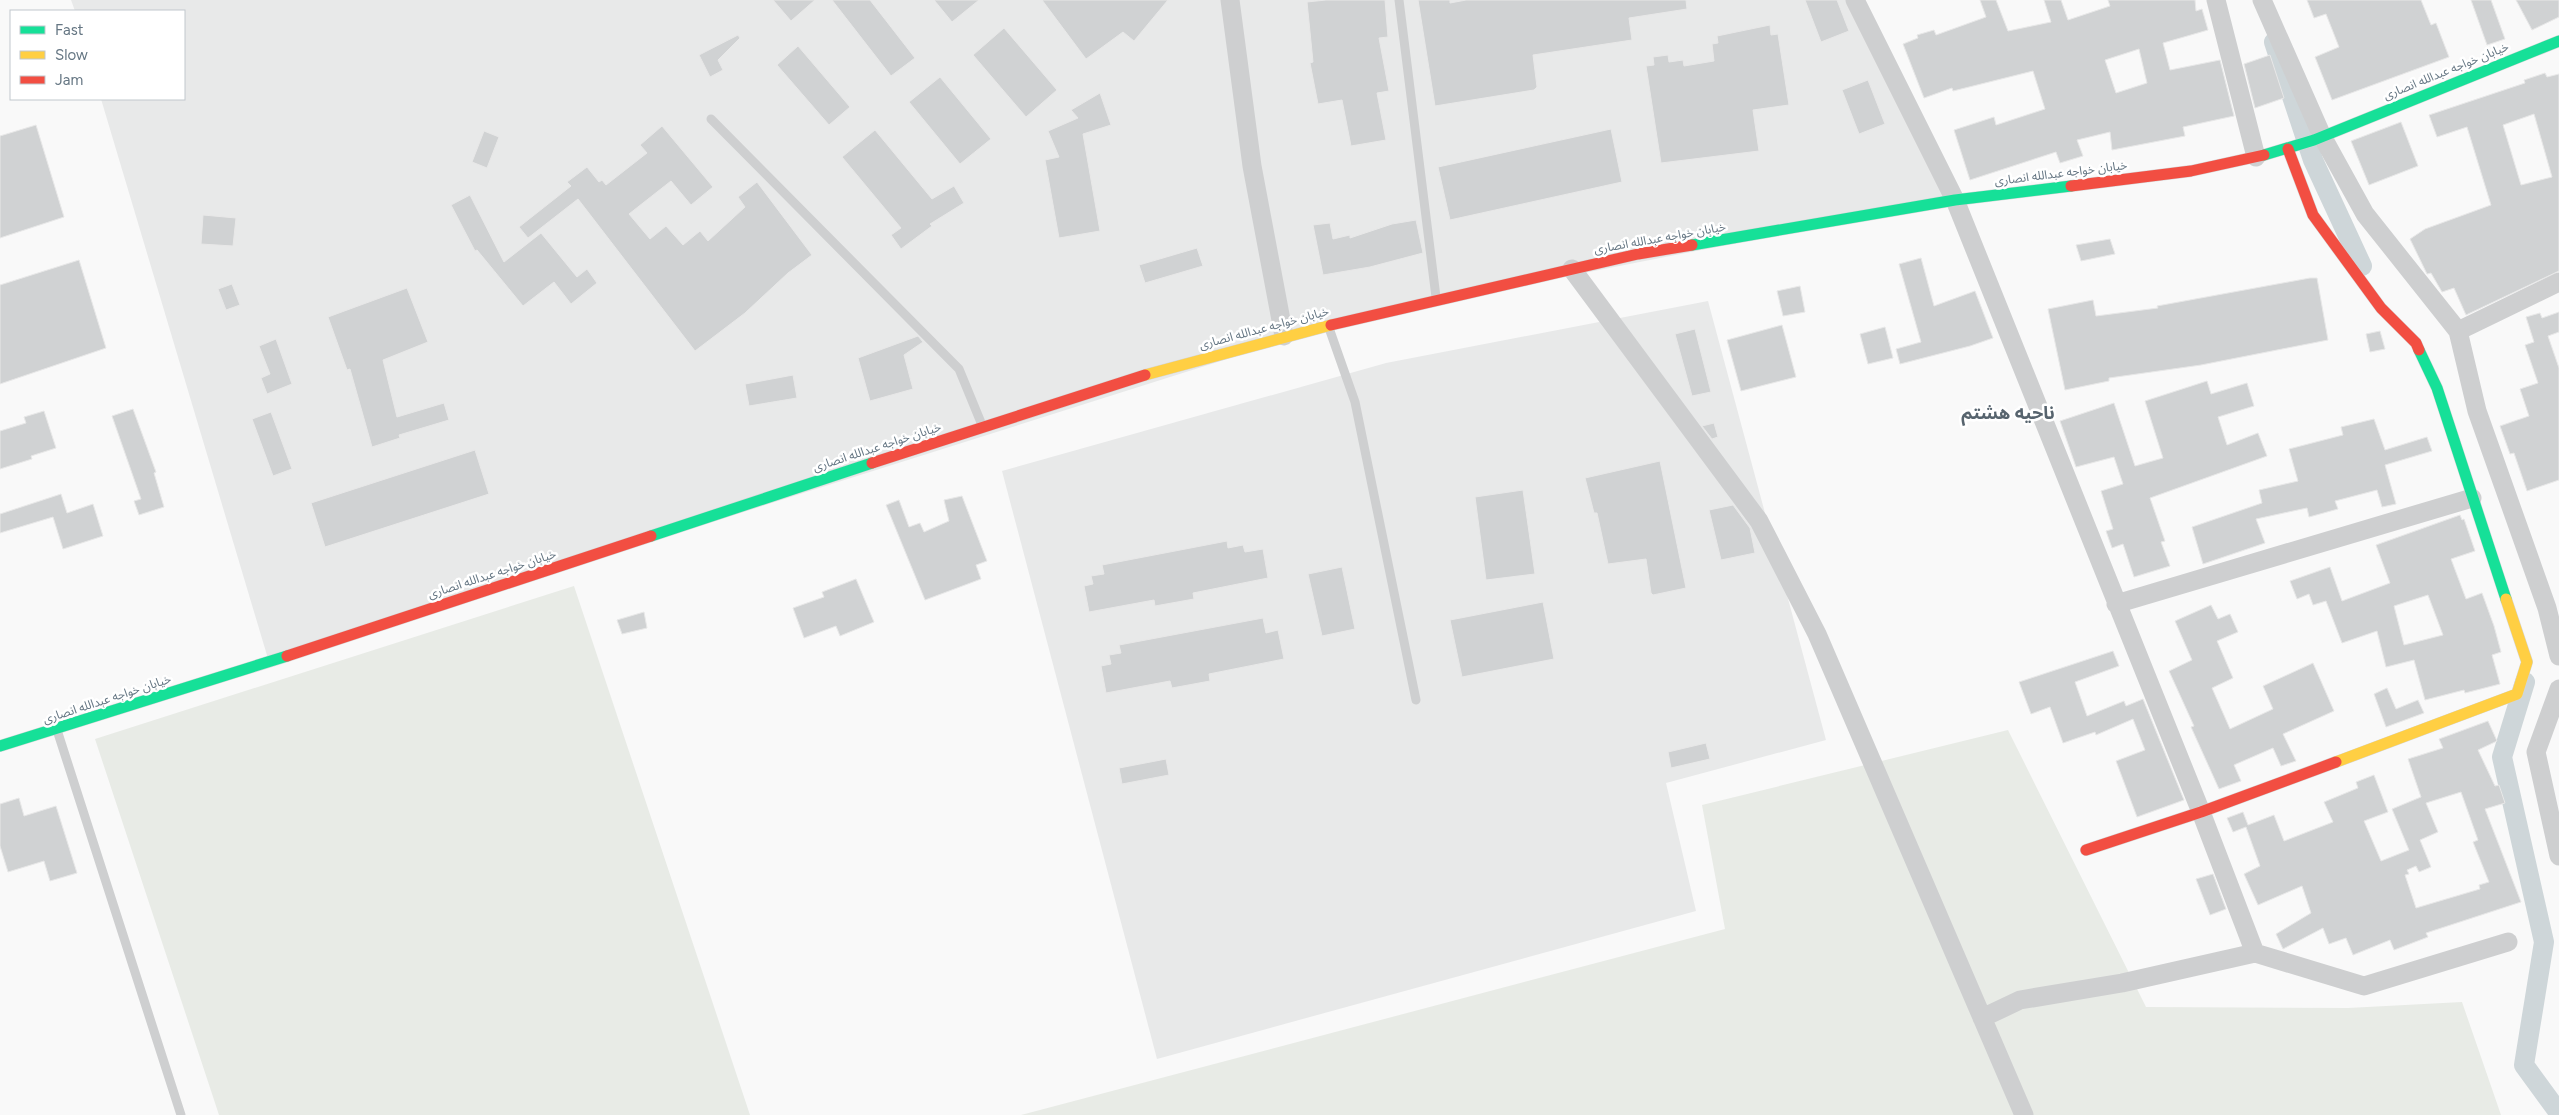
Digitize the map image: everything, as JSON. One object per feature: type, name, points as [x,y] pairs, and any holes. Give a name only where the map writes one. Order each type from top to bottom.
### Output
[{"type":"street","points":[[1230,0],[1252,166],[1284,336]]},
{"type":"street","points":[[1855,0],[1955,200],[2201,812],[2255,953]]},
{"type":"street","points":[[2216,0],[2256,157]]},
{"type":"street","points":[[2262,0],[2322,136],[2365,214],[2458,331],[2477,411],[2547,608],[2559,656]]},
{"type":"street","name":"خیابان خواجه عبدالله انصاری","points":[[0,746],[982,427],[1168,368],[1284,336],[1436,299],[1638,254],[1955,200],[2191,171],[2256,157],[2288,149],[2322,136],[2559,41]]},
{"type":"street","points":[[2086,850],[2201,812],[2517,694],[2528,662],[2437,388],[2416,343],[2381,308],[2313,215],[2288,149]]},
{"type":"street","points":[[1572,269],[1759,521],[1817,634],[2024,1115]]},
{"type":"street","points":[[2458,331],[2559,282]]},
{"type":"street","points":[[2116,604],[2472,498]]},
{"type":"street","points":[[2559,689],[2536,752],[2559,856]]},
{"type":"street","points":[[1982,1018],[2020,1000],[2122,983],[2255,953],[2364,986],[2508,942]]},
{"type":"lane","points":[[1399,0],[1436,299]]},
{"type":"lane","points":[[711,119],[958,369],[982,427]]},
{"type":"lane","points":[[1328,325],[1355,402],[1416,700]]},
{"type":"lane","points":[[57,729],[181,1115]]},
{"type":"shaded area","points":[[71,0],[1861,0],[1955,200],[1360,317],[269,662],[101,100],[185,100],[185,10],[75,10]]},
{"type":"shaded area","points":[[1708,301],[1826,740],[1666,783],[1696,911],[1157,1059],[1002,471],[1386,363]]},
{"type":"shaded area","points":[[574,586],[750,1115],[219,1115],[95,739]]},
{"type":"shaded area","points":[[2008,730],[2146,1007],[2348,1008],[2462,1002],[2501,1115],[1021,1115],[1725,929],[1702,805]]},
{"type":"building","points":[[773,0],[815,0],[791,21]]},
{"type":"building","points":[[832,0],[870,0],[915,58],[891,76]]},
{"type":"building","points":[[934,0],[979,0],[952,22]]},
{"type":"building","points":[[1042,0],[1168,0],[1134,41],[1123,32],[1086,59]]},
{"type":"building","points":[[1326,0],[1385,0],[1388,37],[1379,38],[1389,91],[1377,93],[1386,140],[1351,146],[1342,100],[1318,104],[1310,63],[1313,62],[1307,2]]},
{"type":"building","points":[[1418,0],[1450,0],[1450,3],[1466,0],[1686,0],[1687,9],[1629,18],[1632,40],[1533,55],[1537,87],[1534,90],[1435,106]]},
{"type":"building","points":[[1805,0],[1837,0],[1849,31],[1821,42]]},
{"type":"building","points":[[1980,0],[1996,0],[2008,31],[2051,22],[2044,0],[2061,0],[2068,20],[2110,6],[2108,0],[2195,0],[2196,11],[2202,9],[2208,30],[2163,43],[2170,70],[2220,60],[2234,116],[2183,127],[2185,136],[2112,150],[2110,132],[2077,140],[2083,156],[2060,163],[2056,152],[1970,180],[1954,130],[1994,117],[1996,125],[2045,109],[2033,71],[1953,91],[1952,88],[1924,98],[1903,44],[1918,38],[1917,35],[1934,30],[1936,35],[1986,17]],"holes":[[[2139,49],[2147,83],[2116,93],[2105,60]]]},
{"type":"building","points":[[2307,0],[2421,0],[2431,25],[2436,23],[2449,57],[2332,100],[2315,57],[2339,47],[2326,14],[2314,18]]},
{"type":"building","points":[[2471,0],[2491,0],[2505,39],[2487,45]]},
{"type":"building","points":[[2516,0],[2559,0],[2559,17],[2532,30]]},
{"type":"building","points":[[1770,25],[1771,35],[1778,34],[1789,105],[1753,110],[1759,151],[1661,163],[1646,66],[1654,65],[1653,57],[1668,55],[1669,62],[1683,60],[1684,66],[1714,61],[1712,44],[1718,43],[1717,36]]},
{"type":"building","points":[[1004,28],[1057,90],[1026,117],[973,55]]},
{"type":"building","points":[[738,35],[740,38],[718,60],[723,70],[710,77],[699,55]]},
{"type":"building","points":[[798,46],[850,107],[829,125],[777,65]]},
{"type":"building","points":[[2270,55],[2284,98],[2255,108],[2244,64]]},
{"type":"building","points":[[2545,73],[2547,77],[2559,74],[2559,271],[2466,315],[2454,288],[2442,292],[2431,273],[2427,274],[2410,239],[2425,229],[2491,205],[2467,127],[2437,137],[2429,115],[2525,83],[2524,80]],"holes":[[[2534,114],[2552,177],[2521,185],[2503,125]]]},
{"type":"building","points":[[940,77],[991,139],[960,164],[909,102]]},
{"type":"building","points":[[1868,80],[1885,124],[1859,134],[1842,90]]},
{"type":"building","points":[[1100,93],[1111,125],[1083,134],[1100,231],[1059,238],[1045,160],[1059,157],[1048,131],[1078,118],[1071,110]]},
{"type":"building","points":[[2401,122],[2418,166],[2369,185],[2351,141]]},
{"type":"building","points":[[36,125],[64,217],[0,238],[0,136]]},
{"type":"building","points":[[662,126],[713,187],[691,205],[671,181],[629,214],[650,239],[666,226],[683,245],[700,231],[708,241],[745,207],[738,197],[757,182],[812,255],[788,273],[745,313],[695,351],[578,199],[528,238],[519,227],[571,186],[567,182],[587,167],[599,182],[602,180],[606,185],[647,153],[640,145]]},
{"type":"building","points":[[1611,129],[1622,182],[1450,220],[1438,167]]},
{"type":"building","points":[[875,130],[932,199],[954,186],[964,203],[930,224],[932,226],[901,249],[891,235],[901,228],[842,157]]},
{"type":"building","points":[[484,131],[499,137],[487,168],[472,162]]},
{"type":"building","points":[[470,195],[504,262],[541,233],[577,277],[587,269],[597,283],[571,304],[554,282],[523,306],[477,250],[475,251],[451,205]]},
{"type":"building","points":[[203,215],[236,218],[233,246],[201,244]]},
{"type":"building","points":[[1416,220],[1423,253],[1370,267],[1323,275],[1313,225],[1330,223],[1333,239],[1350,235],[1350,238],[1392,224]]},
{"type":"building","points":[[2110,239],[2115,254],[2081,261],[2076,245]]},
{"type":"building","points":[[1197,248],[1203,266],[1145,283],[1139,265]]},
{"type":"building","points":[[1921,258],[1934,306],[1975,291],[1993,338],[1970,346],[1900,364],[1896,349],[1921,342],[1899,264]]},
{"type":"building","points":[[79,260],[106,348],[0,384],[0,285]]},
{"type":"building","points":[[2317,278],[2328,340],[2201,365],[2109,378],[2109,381],[2065,390],[2048,309],[2093,300],[2096,316],[2158,308],[2157,306]]},
{"type":"building","points":[[232,284],[240,305],[226,310],[218,289]]},
{"type":"building","points":[[1800,286],[1805,312],[1783,316],[1777,291]]},
{"type":"building","points":[[407,288],[428,342],[383,360],[397,417],[444,403],[449,420],[399,435],[400,438],[372,447],[350,369],[347,370],[328,317]]},
{"type":"building","points":[[2559,312],[2559,332],[2548,336],[2559,368],[2559,480],[2527,491],[2514,453],[2510,454],[2500,426],[2529,416],[2520,389],[2538,383],[2525,345],[2534,342],[2526,317],[2540,313],[2542,318]]},
{"type":"building","points":[[1782,325],[1796,377],[1741,391],[1727,340]]},
{"type":"building","points":[[1885,327],[1893,358],[1868,364],[1860,334]]},
{"type":"building","points":[[1695,329],[1711,392],[1692,396],[1675,334]]},
{"type":"building","points":[[2380,331],[2385,349],[2370,352],[2366,334]]},
{"type":"building","points":[[918,336],[923,342],[904,355],[913,389],[870,401],[858,358]]},
{"type":"building","points":[[276,339],[292,384],[267,394],[261,378],[270,374],[259,346]]},
{"type":"building","points":[[793,375],[797,398],[749,406],[745,384]]},
{"type":"building","points":[[2207,381],[2211,394],[2247,383],[2254,406],[2218,417],[2227,445],[2258,433],[2267,456],[2150,498],[2165,541],[2161,542],[2170,566],[2134,577],[2123,544],[2112,548],[2106,531],[2113,529],[2101,491],[2123,484],[2114,457],[2076,467],[2060,421],[2114,403],[2135,466],[2163,458],[2145,401]]},
{"type":"building","points":[[133,409],[156,472],[154,473],[164,507],[139,515],[134,501],[141,499],[112,416]]},
{"type":"building","points":[[44,411],[56,448],[31,456],[32,459],[0,469],[0,431],[26,423],[24,417]]},
{"type":"building","points":[[271,412],[292,469],[273,476],[252,419]]},
{"type":"building","points":[[2374,419],[2385,450],[2427,437],[2432,451],[2385,465],[2396,504],[2382,507],[2377,490],[2335,501],[2338,509],[2309,517],[2307,508],[2256,519],[2265,543],[2203,564],[2192,527],[2262,503],[2259,490],[2298,481],[2289,449],[2343,435],[2341,427]]},
{"type":"building","points":[[1714,423],[1718,437],[1712,439],[1702,426]]},
{"type":"building","points":[[475,450],[489,494],[325,547],[311,503]]},
{"type":"building","points":[[1660,461],[1686,588],[1653,595],[1651,593],[1646,559],[1608,564],[1597,513],[1594,513],[1585,478]]},
{"type":"building","points":[[1523,490],[1535,574],[1486,580],[1475,497]]},
{"type":"building","points":[[61,494],[67,513],[93,504],[103,536],[63,549],[53,517],[0,533],[0,514]]},
{"type":"building","points":[[962,496],[987,561],[976,565],[981,579],[925,600],[886,505],[899,500],[909,527],[920,523],[924,532],[949,521],[944,500]]},
{"type":"building","points":[[1733,505],[1750,528],[1755,553],[1721,560],[1709,510]]},
{"type":"building","points":[[2460,515],[2462,520],[2464,519],[2475,551],[2451,559],[2466,599],[2482,593],[2501,652],[2492,655],[2500,684],[2465,693],[2464,690],[2425,700],[2414,660],[2386,667],[2377,631],[2342,643],[2326,601],[2313,605],[2309,594],[2297,599],[2290,581],[2330,567],[2342,601],[2390,583],[2376,545]],"holes":[[[2428,595],[2443,635],[2404,645],[2394,606]]]},
{"type":"building","points":[[1227,541],[1228,548],[1243,545],[1245,552],[1263,549],[1268,578],[1193,593],[1194,599],[1155,606],[1154,600],[1089,612],[1084,586],[1093,584],[1091,576],[1104,574],[1102,565]]},
{"type":"building","points":[[1342,567],[1355,629],[1322,636],[1308,574]]},
{"type":"building","points":[[856,579],[874,622],[840,636],[836,626],[804,638],[793,608],[824,597],[822,592]]},
{"type":"building","points":[[1543,602],[1554,659],[1462,677],[1450,620]]},
{"type":"building","points":[[2211,605],[2218,619],[2230,614],[2238,632],[2217,641],[2233,678],[2212,688],[2230,729],[2273,709],[2263,686],[2313,663],[2334,711],[2283,734],[2296,761],[2281,766],[2273,748],[2234,765],[2241,781],[2219,789],[2191,727],[2194,726],[2169,671],[2192,660],[2175,621]]},
{"type":"building","points":[[644,612],[647,628],[622,634],[617,620]]},
{"type":"building","points":[[1263,618],[1266,633],[1278,630],[1284,659],[1209,674],[1210,681],[1172,688],[1170,681],[1106,693],[1101,666],[1111,664],[1109,655],[1121,653],[1119,645]]},
{"type":"building","points":[[2113,651],[2119,666],[2075,682],[2087,716],[2124,701],[2126,706],[2143,699],[2184,800],[2137,817],[2116,761],[2145,750],[2133,719],[2096,735],[2095,732],[2063,743],[2050,707],[2031,714],[2019,682]]},
{"type":"building","points":[[2387,688],[2396,709],[2418,700],[2424,713],[2386,727],[2374,694]]},
{"type":"building","points":[[2488,721],[2497,741],[2478,750],[2495,786],[2499,785],[2505,803],[2485,809],[2521,902],[2426,933],[2428,937],[2394,950],[2390,940],[2353,955],[2346,938],[2329,944],[2323,928],[2283,949],[2276,934],[2311,913],[2302,886],[2258,905],[2244,874],[2260,866],[2246,827],[2233,832],[2227,818],[2243,812],[2248,825],[2274,815],[2284,841],[2333,822],[2324,802],[2358,788],[2356,782],[2374,775],[2388,812],[2364,821],[2381,861],[2409,850],[2392,809],[2421,797],[2408,759],[2443,748],[2439,739]],"holes":[[[2461,792],[2478,840],[2473,842],[2489,882],[2479,885],[2480,889],[2416,908],[2405,875],[2409,874],[2407,870],[2416,866],[2419,872],[2431,867],[2420,840],[2438,832],[2426,803]]]},
{"type":"building","points":[[1706,743],[1710,759],[1671,768],[1668,752]]},
{"type":"building","points":[[1166,759],[1169,775],[1122,784],[1119,768]]},
{"type":"building","points":[[19,798],[24,816],[56,806],[77,873],[50,881],[44,861],[8,872],[0,846],[0,804]]},
{"type":"building","points":[[2213,874],[2226,909],[2210,915],[2196,879]]},
{"type":"waterway","points":[[2274,42],[2313,160],[2362,266]]},
{"type":"waterway","points":[[2525,682],[2502,757],[2544,942],[2524,1065],[2559,1113]]},
{"type":"traffic: fast","points":[[2264,155],[2314,140],[2559,41]]},
{"type":"traffic: fast","points":[[1692,245],[1955,200],[2071,186]]},
{"type":"traffic: fast","points":[[2419,350],[2437,388],[2506,599]]},
{"type":"traffic: fast","points":[[651,536],[872,463]]},
{"type":"traffic: fast","points":[[0,746],[287,656]]},
{"type":"traffic: slow","points":[[1145,375],[1331,325]]},
{"type":"traffic: slow","points":[[2336,762],[2517,694],[2527,662],[2506,599]]},
{"type":"traffic: jam","points":[[2288,149],[2313,215],[2381,308],[2416,343],[2419,350]]},
{"type":"traffic: jam","points":[[2071,186],[2191,171],[2264,155]]},
{"type":"traffic: jam","points":[[1331,325],[1638,254],[1692,245]]},
{"type":"traffic: jam","points":[[872,463],[1145,375]]},
{"type":"traffic: jam","points":[[287,656],[651,536]]},
{"type":"traffic: jam","points":[[2086,850],[2201,812],[2336,762]]},
{"type":"district","name":"ناحیه هشتم","points":[[2008,413]]}]
